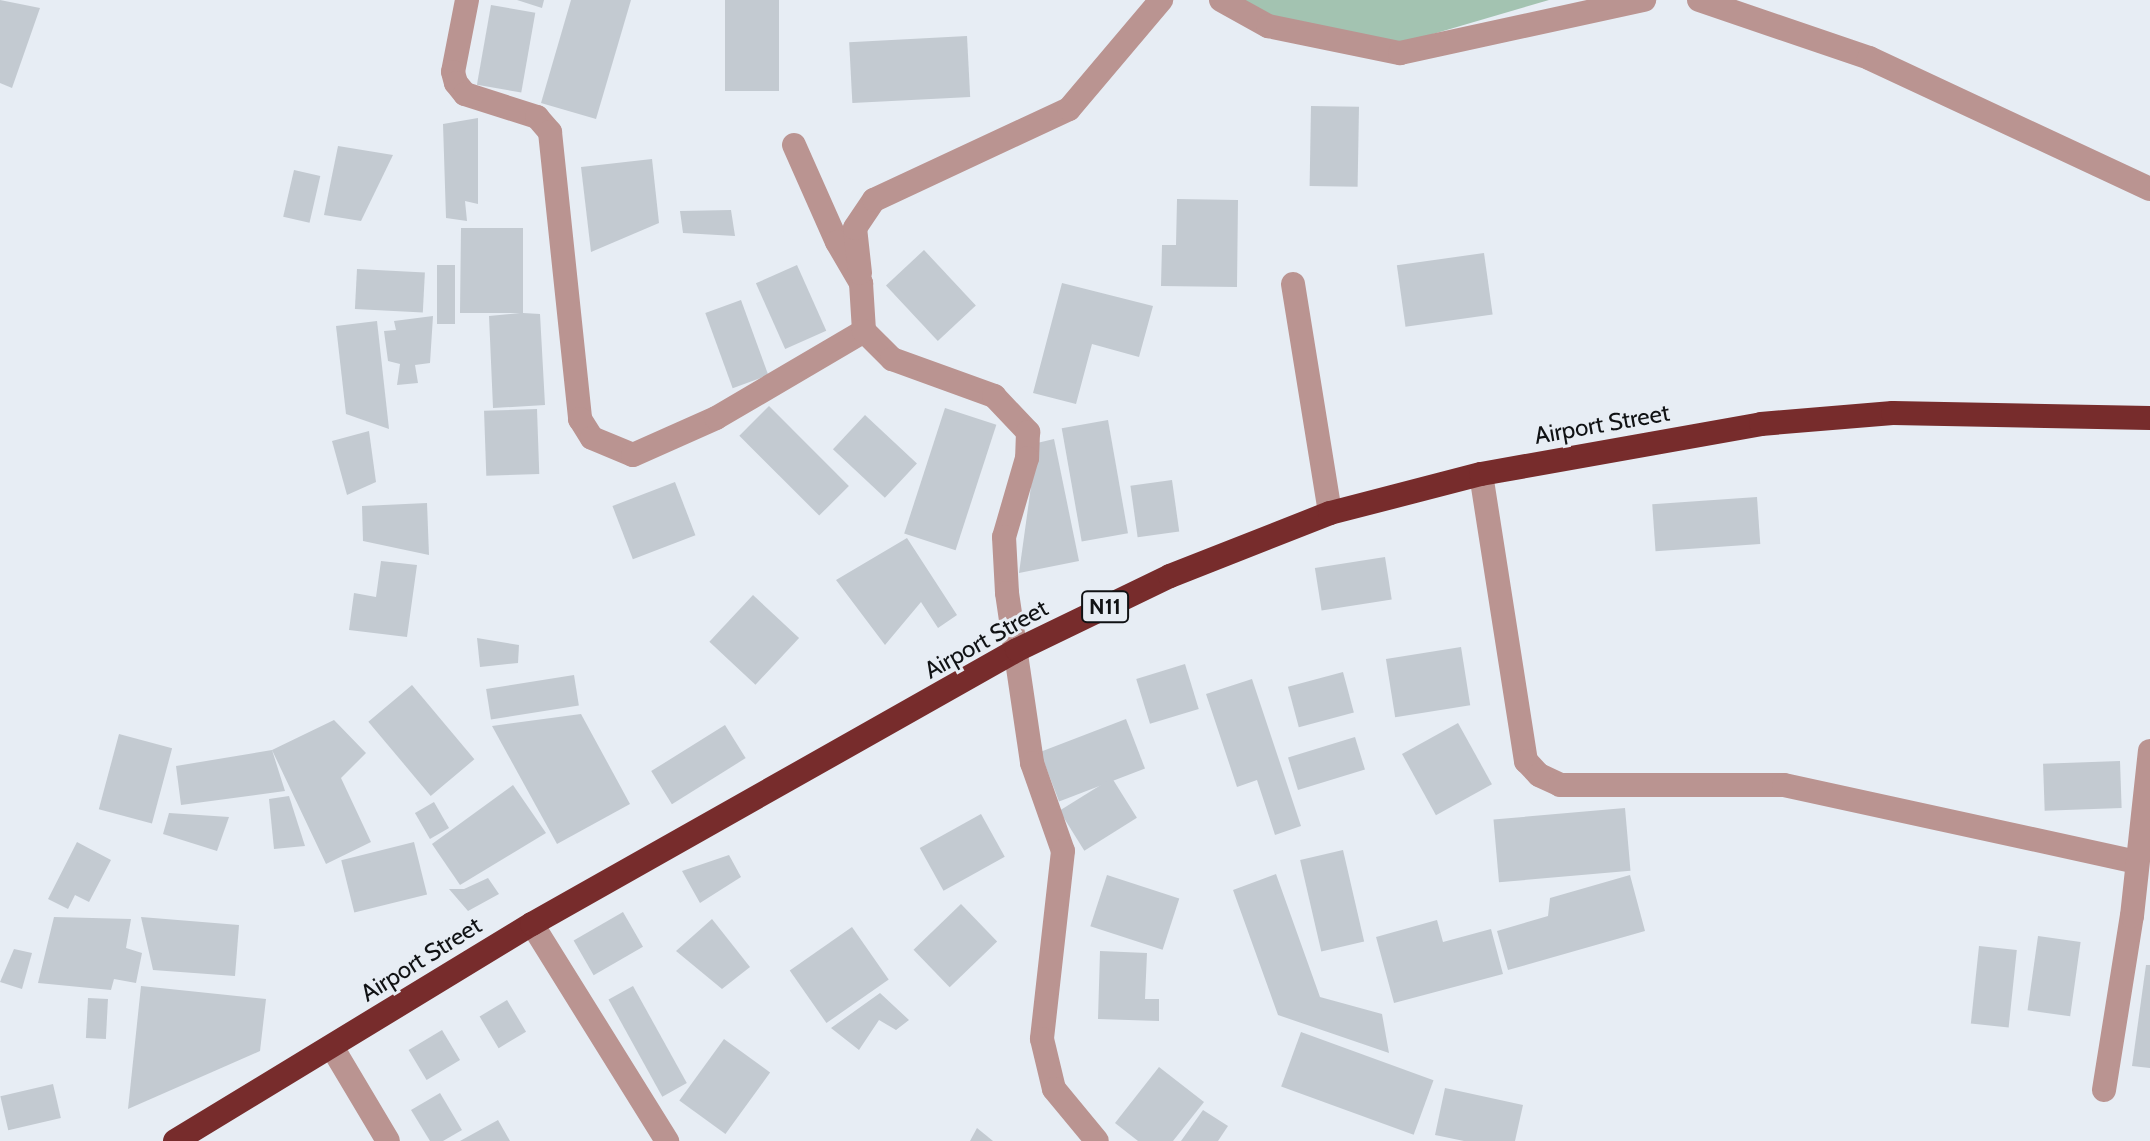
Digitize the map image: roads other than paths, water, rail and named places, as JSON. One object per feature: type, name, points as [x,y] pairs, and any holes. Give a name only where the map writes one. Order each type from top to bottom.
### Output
[{"type":"highway","name":"Airport Street","points":[[175,1141],[532,924],[1017,650],[1170,576],[1330,513],[1481,474],[1761,424],[1893,413],[2150,418]]},
{"type":"street","points":[[467,0],[453,72],[456,83],[465,94],[537,117],[550,132],[580,419],[592,438],[633,455],[716,418],[864,331]]},
{"type":"street","points":[[1097,1141],[1054,1089],[1042,1039],[1063,851],[1032,763],[1004,537],[1027,458],[1028,432],[994,396],[892,359],[864,331],[855,228],[874,200],[1069,109],[1161,0]]},
{"type":"street","points":[[1221,0],[1268,26],[1400,53],[1644,0]]},
{"type":"street","points":[[1699,0],[1869,58],[2150,189]]},
{"type":"street","points":[[794,145],[837,242],[861,283]]},
{"type":"street","points":[[1293,284],[1330,513]]},
{"type":"street","points":[[1481,474],[1526,761],[1539,775],[1560,785],[1784,785],[2137,862]]},
{"type":"street","points":[[2104,1090],[2147,813],[2150,751]]},
{"type":"street","points":[[532,924],[667,1141]]},
{"type":"street","points":[[332,1047],[388,1141]]}]
